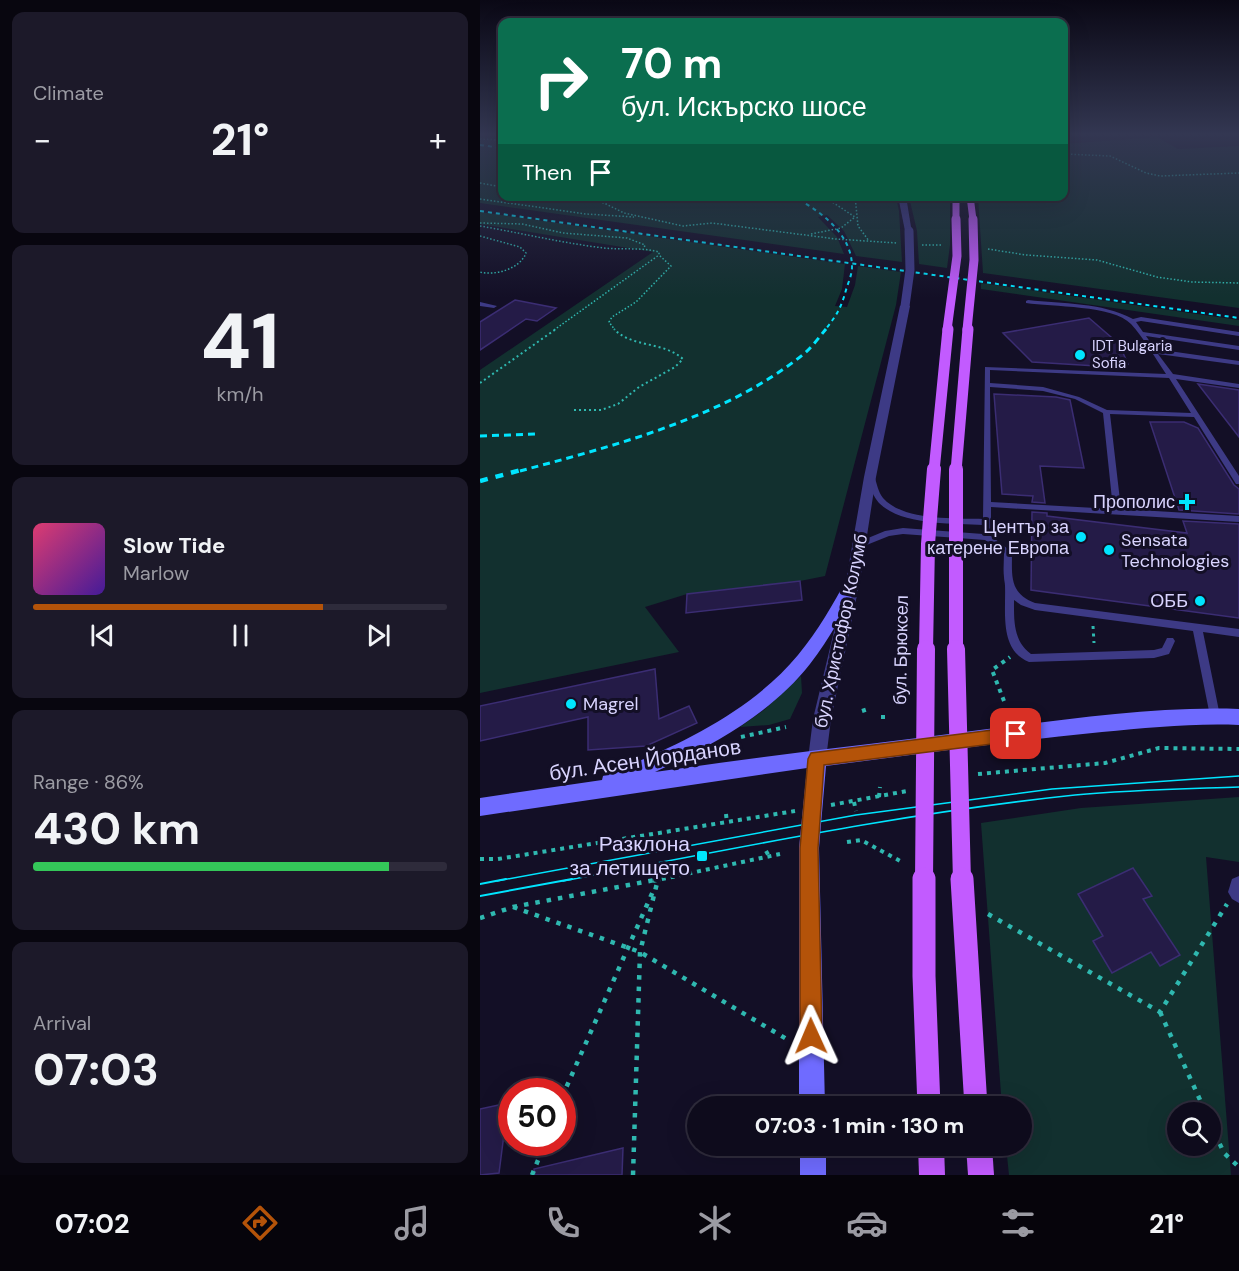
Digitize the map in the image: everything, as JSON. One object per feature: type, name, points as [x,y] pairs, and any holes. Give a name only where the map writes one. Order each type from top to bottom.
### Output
[{"type":"main road","name":"бул. Брюксел","points":[[929,1096],[924,976],[928,544],[940,391],[957,256],[956,201]]},
{"type":"main road","points":[[970,201],[975,257],[960,399],[955,546],[959,797],[967,980],[975,1096]]},
{"type":"main road","points":[[586,792],[668,759],[757,703],[795,668],[821,638],[853,581]]},
{"type":"main road","name":"бул. Асен Йорданов","points":[[480,807],[817,759],[1056,729],[1215,716],[1239,717]]},
{"type":"main road","name":"бул. Христофор Колумб","points":[[812,1096],[809,848],[817,759]]},
{"type":"main road","points":[[813,1156],[813,1175]]},
{"type":"main road","points":[[931,1156],[932,1175]]},
{"type":"main road","points":[[980,1156],[981,1175]]},
{"type":"street","name":"бул. Христофор Колумб","points":[[817,759],[822,719],[853,581],[870,477],[905,306],[910,270],[909,231],[903,201]]},
{"type":"lane","points":[[1028,302],[1108,311],[1123,315],[1132,321],[1171,376],[1239,482]]},
{"type":"lane","points":[[480,304],[494,306]]},
{"type":"lane","points":[[1132,321],[1141,319],[1239,334]]},
{"type":"lane","points":[[1142,334],[1239,348]]},
{"type":"lane","points":[[1153,351],[1239,363]]},
{"type":"lane","points":[[987,537],[987,368],[1171,376],[1239,386]]},
{"type":"lane","points":[[987,385],[1043,388],[1077,398],[1106,412],[1196,415]]},
{"type":"lane","points":[[1106,412],[1117,512]]},
{"type":"lane","points":[[870,477],[878,496],[894,510],[917,516],[987,522]]},
{"type":"lane","points":[[987,504],[1239,519]]},
{"type":"lane","points":[[859,545],[888,533],[903,531],[987,537],[1008,552],[1012,640],[1017,651],[1035,659],[1161,653],[1169,646],[1170,641]]},
{"type":"lane","points":[[1009,585],[1014,596],[1027,604],[1239,633]]},
{"type":"lane","points":[[1197,627],[1215,716]]},
{"type":"path","points":[[480,199],[585,214],[642,217]]},
{"type":"path","points":[[831,201],[855,217]]},
{"type":"path","points":[[855,201],[855,217],[862,236],[871,242]]},
{"type":"path","points":[[806,235],[842,227],[849,224],[855,217]]},
{"type":"path","points":[[480,225],[518,222],[559,233],[624,239],[642,243],[644,248]]},
{"type":"path","points":[[480,225],[603,248],[625,250],[644,248],[659,252],[659,255],[670,263],[670,269],[636,302],[612,317],[609,322],[621,336],[640,343],[662,345],[683,359],[675,367],[639,387],[618,404],[601,410],[574,410]]},
{"type":"path","points":[[480,236],[520,247],[526,252],[525,258],[503,272],[486,274],[480,272]]},
{"type":"path","points":[[480,383],[659,255]]},
{"type":"path","points":[[1093,614],[1094,644],[1098,657]]},
{"type":"path","points":[[1004,701],[992,670],[1017,651]]},
{"type":"path","points":[[862,711],[868,709]]},
{"type":"path","points":[[882,715],[883,722]]},
{"type":"path","points":[[734,739],[786,727]]},
{"type":"path","points":[[968,776],[1105,763],[1159,748],[1239,749]]},
{"type":"path","points":[[879,798],[880,787]]},
{"type":"path","points":[[855,811],[851,802],[915,789]]},
{"type":"path","points":[[726,814],[727,823]]},
{"type":"path","points":[[480,859],[534,854],[727,823],[748,822],[755,818]]},
{"type":"path","points":[[847,842],[860,838],[903,863]]},
{"type":"path","points":[[766,851],[769,856]]},
{"type":"path","points":[[480,918],[513,907],[619,888],[780,854]]},
{"type":"path","points":[[570,1078],[658,879]]},
{"type":"path","points":[[633,1175],[640,952],[658,879]]},
{"type":"path","points":[[1160,1012],[1239,888]]},
{"type":"path","points":[[513,907],[640,952],[812,1054]]},
{"type":"path","points":[[988,914],[1160,1012],[1201,1102]]},
{"type":"path","points":[[1221,1147],[1224,1153],[1239,1167]]},
{"type":"path","points":[[532,1175],[540,1156]]},
{"type":"green space","points":[[480,189],[498,189],[498,201],[897,201],[902,262],[856,256],[844,231],[827,215],[818,217],[837,237],[844,254],[480,203]]},
{"type":"green space","points":[[1068,189],[1239,189],[1239,308],[983,273],[978,201],[1068,201]]},
{"type":"green space","points":[[910,201],[950,201],[950,245],[947,268],[919,264],[917,231]]},
{"type":"green space","points":[[480,212],[845,264],[842,289],[835,306],[847,307],[855,285],[858,266],[901,272],[896,305],[825,576],[687,594],[645,607],[679,652],[480,693],[480,370],[653,252],[480,224]]},
{"type":"green space","points":[[981,283],[1239,320],[1239,326],[981,289]]},
{"type":"green space","points":[[801,676],[802,693],[790,719],[769,725],[740,727],[764,710]]},
{"type":"green space","points":[[1239,797],[1239,862],[1206,857],[1231,1175],[1009,1175],[1007,1156],[1032,1156],[1032,1096],[1001,1096],[981,823],[1081,808]]},
{"type":"building","points":[[515,300],[556,308],[537,321],[526,319],[480,350],[480,322]]},
{"type":"building","points":[[1089,318],[1119,344],[1128,364],[1097,366],[1032,362],[1003,333]]},
{"type":"building","points":[[1198,384],[1239,390],[1239,437]]},
{"type":"building","points":[[994,394],[1056,397],[1070,400],[1084,468],[1040,466],[1045,503],[1032,502],[1033,496],[1002,494]]},
{"type":"building","points":[[1150,422],[1184,422],[1198,428],[1234,485],[1239,489],[1239,514],[1179,510]]},
{"type":"building","points":[[1032,512],[1047,513],[1047,516],[1187,533],[1183,521],[1239,524],[1239,618],[1031,590]]},
{"type":"building","points":[[800,581],[802,600],[686,613],[687,594]]},
{"type":"building","name":"Magrel","points":[[655,669],[659,719],[689,706],[697,723],[646,746],[588,750],[588,717],[480,741],[480,706]]},
{"type":"building","points":[[1133,868],[1152,896],[1143,899],[1180,955],[1160,966],[1151,952],[1112,973],[1093,941],[1103,936],[1078,894]]},
{"type":"building","points":[[498,1105],[498,1156],[501,1156],[499,1173],[480,1175],[480,1109]]},
{"type":"building","points":[[623,1148],[622,1175],[535,1175],[534,1169]]},
{"type":"tram line","points":[[497,881],[856,815],[1052,789],[1239,776]]},
{"type":"tram line","points":[[563,881],[818,833],[946,812],[1096,793],[1239,787]]},
{"type":"tram line","points":[[480,884],[506,879]]},
{"type":"tram line","points":[[480,896],[572,879]]},
{"type":"railway","points":[[801,201],[823,216],[840,233],[851,255],[852,263]]},
{"type":"railway","points":[[480,211],[852,263]]},
{"type":"railway","points":[[825,330],[833,320],[844,296],[851,276],[852,263]]},
{"type":"railway","points":[[852,263],[1239,318]]},
{"type":"railway","points":[[520,471],[632,439],[706,412],[774,375],[805,353],[826,329]]},
{"type":"railway","points":[[480,436],[536,434]]},
{"type":"railway","points":[[480,481],[525,469]]},
{"type":"place","name":"IDT Bulgaria Sofia","points":[[1080,355]]},
{"type":"place","name":"Прополис","points":[[1187,502]]},
{"type":"place","name":"Център за катерене Европа","points":[[1081,537]]},
{"type":"place","name":"Sensata Technologies","points":[[1109,550]]},
{"type":"place","name":"ОББ","points":[[1200,601]]},
{"type":"place","name":"Magrel","points":[[571,704]]},
{"type":"place","name":"Разклона за летището","points":[[702,856]]},
{"type":"route","points":[[811,1036],[809,848],[817,759],[1016,734]]}]
